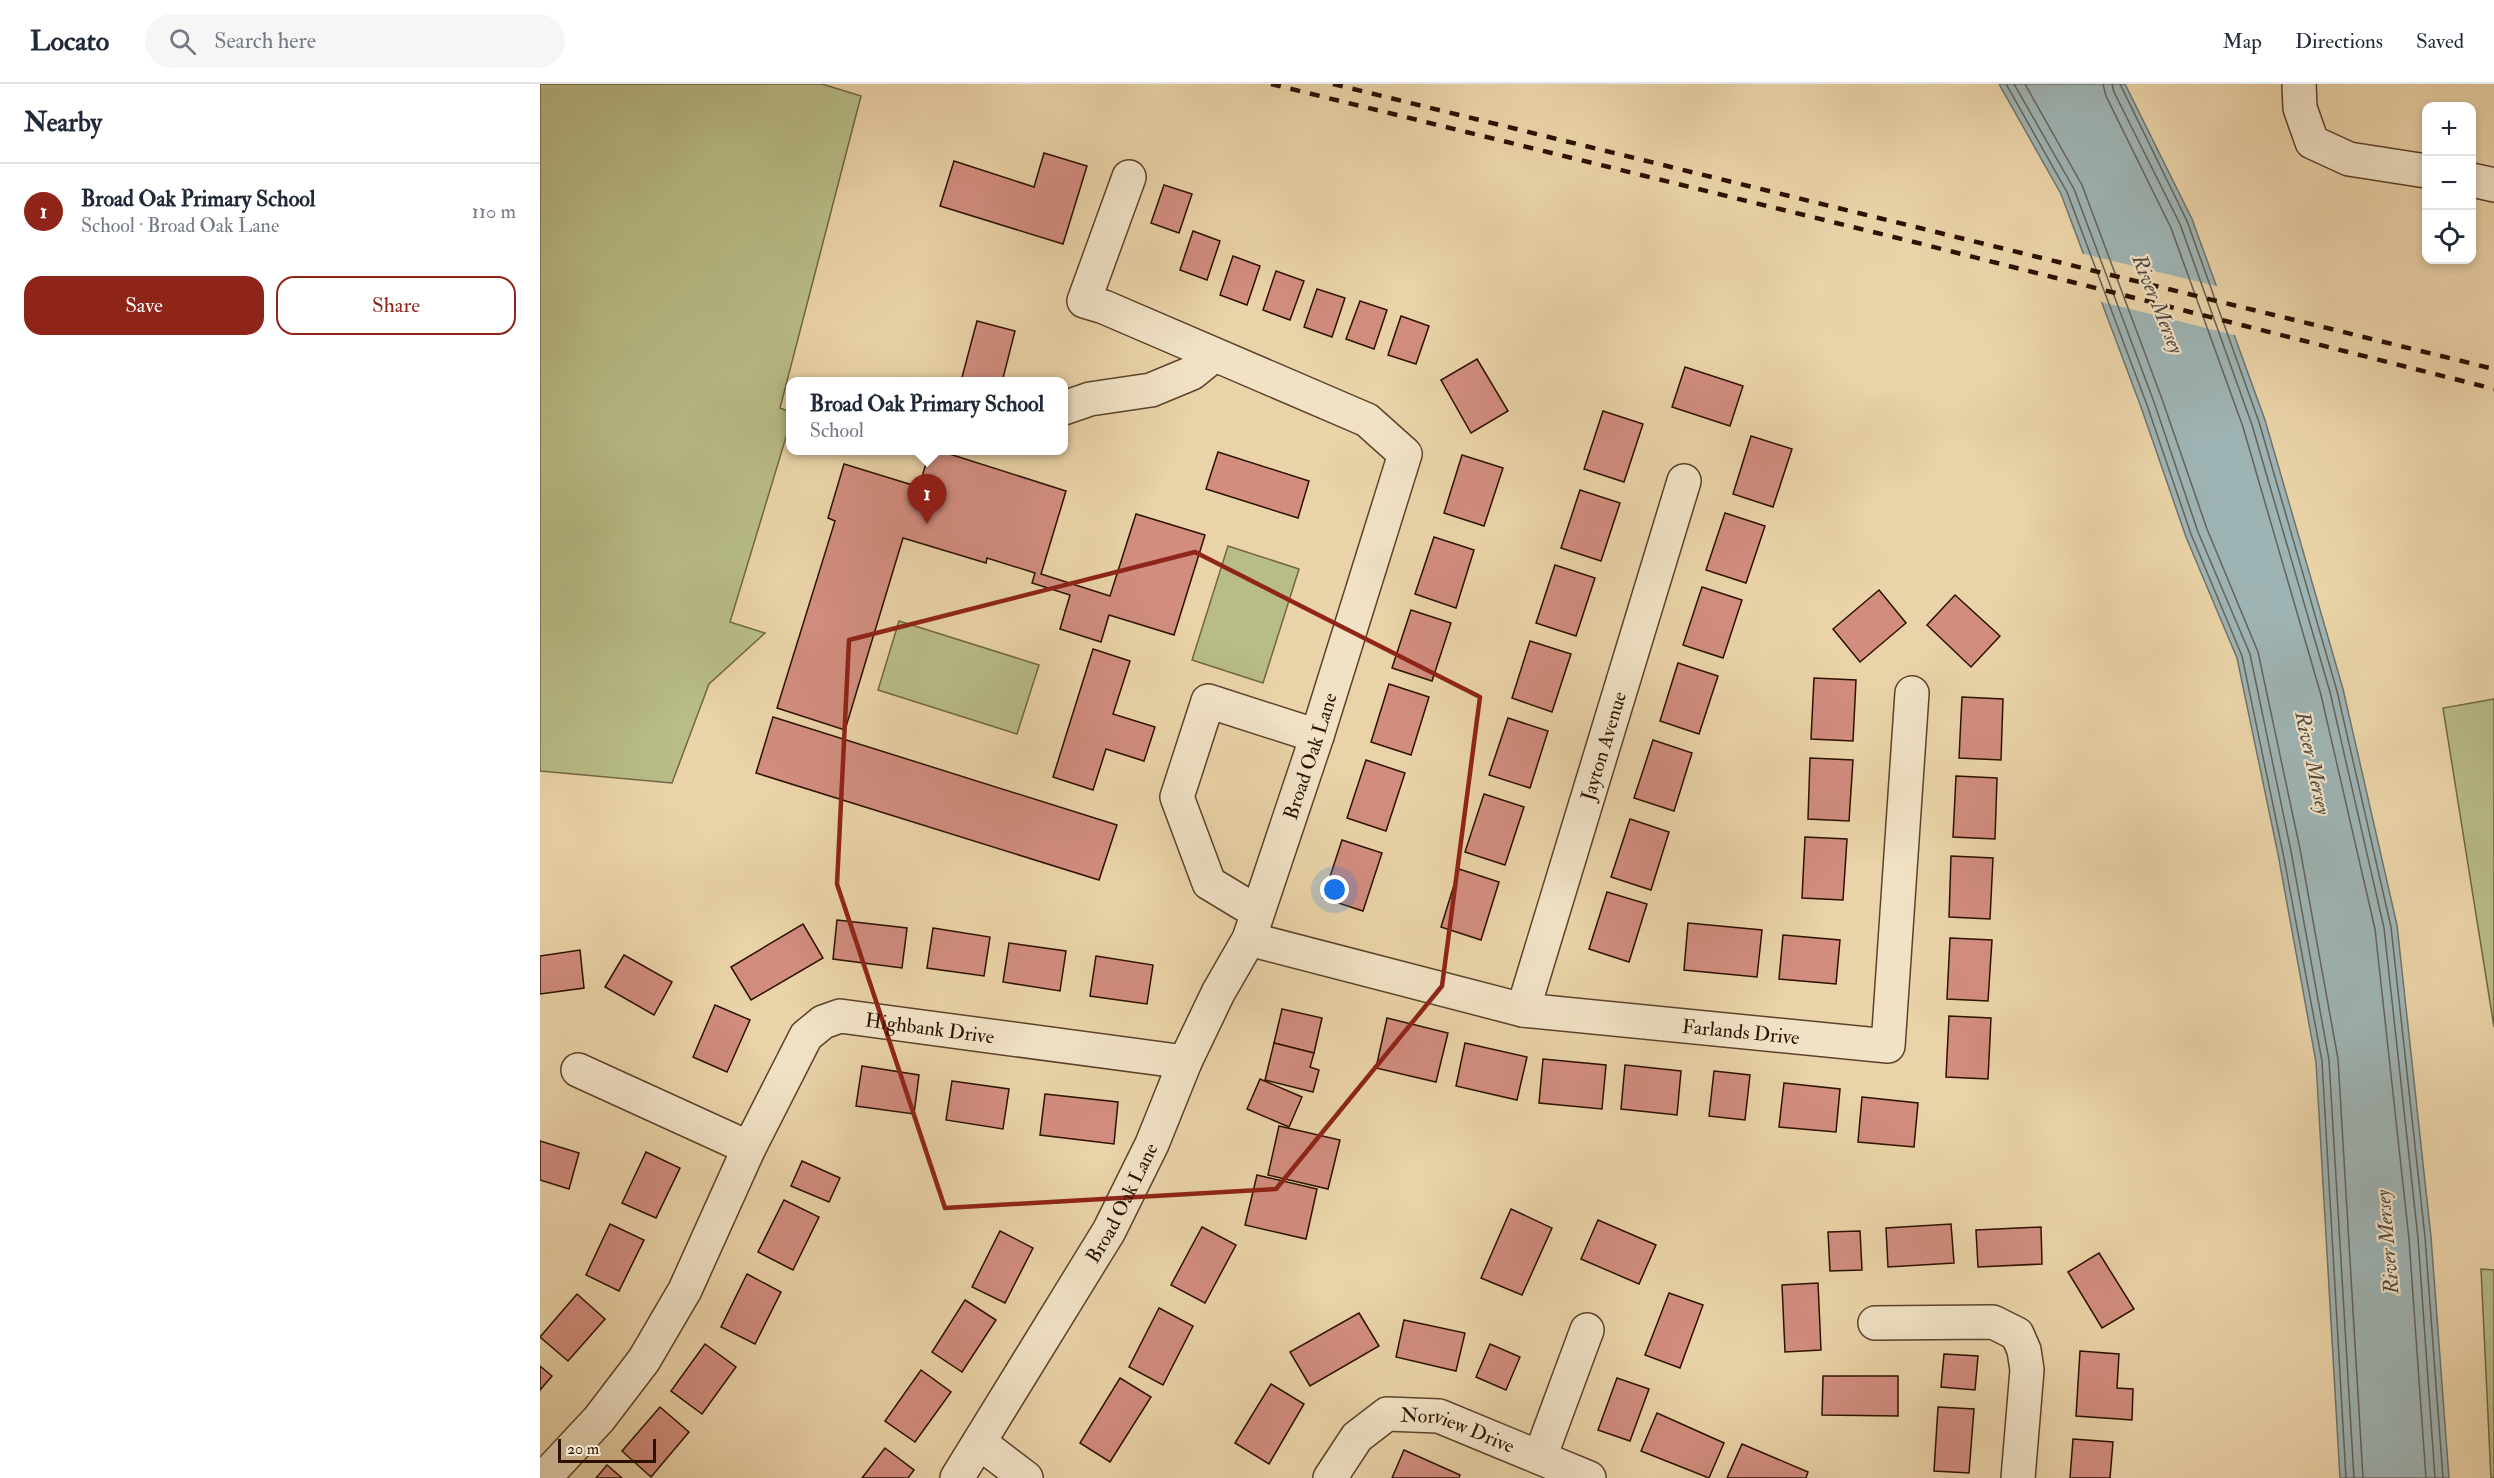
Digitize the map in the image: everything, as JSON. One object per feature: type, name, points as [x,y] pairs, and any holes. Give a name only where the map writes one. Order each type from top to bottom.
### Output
[{"type":"street","points":[[2299,84],[2300,108],[2312,142],[2349,159],[2422,170]]},
{"type":"street","name":"Broad Oak Lane","points":[[957,1478],[1109,1231],[1152,1144],[1185,1062],[1253,926],[1317,736],[1406,454],[1367,420],[1213,356],[1104,307],[1084,301],[1129,177]]},
{"type":"street","points":[[2476,181],[2494,185]]},
{"type":"street","points":[[1068,407],[1090,399],[1151,390],[1192,373],[1213,356]]},
{"type":"street","name":"Jayton Avenue","points":[[1523,1010],[1684,481]]},
{"type":"street","name":"Farlands Drive","points":[[1317,736],[1208,701],[1177,797],[1209,883],[1253,926],[1523,1010],[1888,1046],[1912,693]]},
{"type":"street","name":"Highbank Drive","points":[[544,1478],[599,1419],[644,1360],[685,1290],[749,1148],[806,1036],[823,1022],[840,1016],[1185,1062]]},
{"type":"street","points":[[578,1070],[749,1148]]},
{"type":"street","points":[[1875,1323],[1993,1322],[2017,1334],[2024,1350],[2027,1370],[2018,1478]]},
{"type":"street","name":"Norview Drive","points":[[1540,1457],[1587,1330]]},
{"type":"street","name":"Norview Drive","points":[[1330,1478],[1357,1437],[1387,1414],[1439,1416],[1589,1478]]},
{"type":"street","points":[[980,1443],[1026,1478]]},
{"type":"highlighted area","points":[[1195,552],[1480,697],[1442,986],[1276,1189],[945,1208],[837,884],[849,640]]},
{"type":"green space","points":[[540,84],[822,84],[861,96],[788,377],[786,377],[780,408],[786,410],[786,437],[730,622],[765,633],[709,684],[672,783],[540,771]]},
{"type":"green space","points":[[1228,546],[1299,569],[1263,683],[1192,660]]},
{"type":"green space","points":[[899,621],[1039,665],[1017,734],[878,690]]},
{"type":"green space","points":[[2494,699],[2494,1027],[2443,708]]},
{"type":"green space","points":[[2481,1269],[2494,1270],[2494,1478],[2491,1478]]},
{"type":"water","name":"River Mersey","points":[[1999,84],[2125,84],[2192,219],[2265,420],[2343,689],[2397,925],[2431,1237],[2449,1478],[2340,1478],[2316,1062],[2278,854],[2237,658],[2186,537],[2141,407],[2061,194]]},
{"type":"pier","points":[[2080,253],[2220,287],[2238,336],[2098,301]]},
{"type":"building","points":[[1044,153],[1087,166],[1063,244],[940,206],[954,161],[1034,187]]},
{"type":"building","points":[[1164,185],[1192,194],[1179,233],[1151,223]]},
{"type":"building","points":[[1193,231],[1220,241],[1207,280],[1180,270]]},
{"type":"building","points":[[1233,256],[1260,266],[1247,305],[1220,295]]},
{"type":"building","points":[[1276,271],[1304,281],[1290,320],[1263,310]]},
{"type":"building","points":[[1317,289],[1345,298],[1332,337],[1304,327]]},
{"type":"building","points":[[1360,301],[1387,310],[1374,349],[1346,339]]},
{"type":"building","points":[[1401,316],[1429,326],[1416,364],[1388,355]]},
{"type":"building","points":[[977,321],[1015,331],[1003,377],[962,377]]},
{"type":"building","points":[[1477,359],[1508,411],[1471,433],[1441,380]]},
{"type":"building","points":[[1685,367],[1743,386],[1730,426],[1672,407]]},
{"type":"building","points":[[1603,411],[1643,424],[1624,482],[1584,469]]},
{"type":"building","points":[[1751,436],[1792,449],[1773,507],[1733,494]]},
{"type":"building","points":[[1218,452],[1309,481],[1298,518],[1206,489]]},
{"type":"building","points":[[929,455],[953,455],[1066,491],[1041,574],[1110,596],[1136,514],[1205,535],[1174,635],[1109,615],[1101,642],[1060,629],[1070,595],[1032,583],[1035,573],[987,558],[986,563],[903,538],[845,730],[777,708],[835,521],[828,518],[844,464],[919,487]]},
{"type":"building","points":[[1462,455],[1503,468],[1484,526],[1444,513]]},
{"type":"building","points":[[1580,490],[1620,503],[1601,561],[1561,548]]},
{"type":"building","points":[[1725,513],[1765,526],[1746,583],[1706,570]]},
{"type":"building","points":[[1434,537],[1474,550],[1456,608],[1415,594]]},
{"type":"building","points":[[1555,565],[1595,578],[1576,636],[1536,623]]},
{"type":"building","points":[[1702,587],[1742,600],[1723,658],[1683,645]]},
{"type":"building","points":[[1879,590],[1906,623],[1860,662],[1833,629]]},
{"type":"building","points":[[1955,595],[2000,636],[1971,667],[1927,625]]},
{"type":"building","points":[[1411,610],[1451,623],[1432,681],[1392,668]]},
{"type":"building","points":[[1530,641],[1571,654],[1552,712],[1512,698]]},
{"type":"building","points":[[1093,649],[1130,661],[1113,714],[1155,727],[1144,761],[1106,749],[1093,790],[1053,777]]},
{"type":"building","points":[[1678,663],[1718,676],[1699,734],[1660,721]]},
{"type":"building","points":[[1814,678],[1856,680],[1853,741],[1811,739]]},
{"type":"building","points":[[1389,684],[1429,697],[1411,755],[1371,742]]},
{"type":"building","points":[[1962,697],[2003,699],[2001,760],[1959,758]]},
{"type":"building","points":[[773,717],[1117,825],[1099,880],[756,773]]},
{"type":"building","points":[[1508,718],[1548,731],[1530,788],[1489,775]]},
{"type":"building","points":[[1653,740],[1692,753],[1674,811],[1634,798]]},
{"type":"building","points":[[1810,758],[1853,760],[1849,821],[1808,819]]},
{"type":"building","points":[[1366,760],[1405,773],[1386,831],[1347,818]]},
{"type":"building","points":[[1956,776],[1997,778],[1995,839],[1953,837]]},
{"type":"building","points":[[1484,794],[1524,807],[1505,865],[1465,852]]},
{"type":"building","points":[[1630,819],[1669,832],[1651,890],[1611,877]]},
{"type":"building","points":[[1805,837],[1847,839],[1843,900],[1802,898]]},
{"type":"building","points":[[1342,840],[1382,853],[1363,911],[1323,898]]},
{"type":"building","points":[[1951,856],[1993,858],[1990,919],[1949,917]]},
{"type":"building","points":[[1459,869],[1499,882],[1481,940],[1441,927]]},
{"type":"building","points":[[1607,892],[1647,904],[1629,962],[1589,949]]},
{"type":"building","points":[[837,920],[907,928],[902,968],[833,959]]},
{"type":"building","points":[[1688,923],[1762,930],[1757,977],[1684,970]]},
{"type":"building","points":[[803,924],[823,958],[751,1000],[731,967]]},
{"type":"building","points":[[933,928],[990,937],[984,976],[927,968]]},
{"type":"building","points":[[1783,935],[1840,940],[1836,984],[1779,979]]},
{"type":"building","points":[[1950,938],[1992,940],[1988,1001],[1947,999]]},
{"type":"building","points":[[1009,943],[1066,951],[1060,991],[1003,982]]},
{"type":"building","points":[[580,950],[584,988],[540,994],[540,956]]},
{"type":"building","points":[[624,955],[672,982],[654,1015],[605,987]]},
{"type":"building","points":[[1096,956],[1153,965],[1147,1004],[1090,996]]},
{"type":"building","points":[[715,1005],[750,1020],[727,1072],[693,1057]]},
{"type":"building","points":[[1282,1009],[1322,1018],[1314,1053],[1274,1043]]},
{"type":"building","points":[[1949,1016],[1991,1018],[1988,1079],[1946,1077]]},
{"type":"building","points":[[1387,1018],[1448,1033],[1436,1082],[1376,1068]]},
{"type":"building","points":[[1274,1043],[1314,1053],[1310,1067],[1319,1070],[1313,1092],[1265,1080]]},
{"type":"building","points":[[1465,1043],[1527,1057],[1517,1100],[1456,1086]]},
{"type":"building","points":[[1543,1059],[1606,1065],[1602,1109],[1539,1103]]},
{"type":"building","points":[[1625,1065],[1681,1071],[1677,1115],[1621,1109]]},
{"type":"building","points":[[862,1066],[919,1075],[914,1114],[856,1106]]},
{"type":"building","points":[[1714,1071],[1750,1075],[1745,1120],[1709,1116]]},
{"type":"building","points":[[1260,1079],[1302,1097],[1289,1127],[1247,1109]]},
{"type":"building","points":[[952,1081],[1009,1089],[1003,1129],[946,1120]]},
{"type":"building","points":[[1784,1083],[1840,1089],[1836,1132],[1779,1127]]},
{"type":"building","points":[[1045,1094],[1118,1102],[1114,1144],[1040,1135]]},
{"type":"building","points":[[1862,1097],[1918,1103],[1914,1147],[1858,1142]]},
{"type":"building","points":[[1279,1126],[1340,1140],[1328,1189],[1268,1175]]},
{"type":"building","points":[[540,1141],[579,1153],[569,1189],[540,1180]]},
{"type":"building","points":[[646,1152],[680,1168],[656,1218],[622,1203]]},
{"type":"building","points":[[802,1161],[840,1178],[829,1202],[791,1186]]},
{"type":"building","points":[[1257,1175],[1317,1189],[1306,1239],[1245,1225]]},
{"type":"building","points":[[784,1200],[819,1217],[793,1270],[758,1252]]},
{"type":"building","points":[[1511,1209],[1552,1228],[1522,1295],[1481,1278]]},
{"type":"building","points":[[1598,1220],[1656,1245],[1639,1284],[1581,1259]]},
{"type":"building","points":[[610,1224],[644,1240],[619,1291],[586,1275]]},
{"type":"building","points":[[1951,1224],[1954,1263],[1888,1267],[1886,1228]]},
{"type":"building","points":[[1202,1227],[1236,1245],[1205,1303],[1171,1285]]},
{"type":"building","points":[[2041,1227],[2042,1264],[1978,1267],[1976,1230]]},
{"type":"building","points":[[1000,1231],[1033,1248],[1005,1303],[972,1287]]},
{"type":"building","points":[[1860,1231],[1862,1270],[1830,1271],[1828,1232]]},
{"type":"building","points":[[2099,1253],[2134,1309],[2102,1328],[2068,1272]]},
{"type":"building","points":[[747,1274],[781,1292],[755,1344],[721,1327]]},
{"type":"building","points":[[1818,1283],[1821,1350],[1785,1352],[1782,1285]]},
{"type":"building","points":[[1669,1293],[1703,1305],[1680,1368],[1645,1355]]},
{"type":"building","points":[[577,1294],[605,1319],[568,1361],[540,1337]]},
{"type":"building","points":[[965,1300],[996,1320],[962,1372],[932,1352]]},
{"type":"building","points":[[1159,1308],[1193,1326],[1163,1385],[1129,1367]]},
{"type":"building","points":[[1359,1313],[1379,1346],[1310,1386],[1290,1352]]},
{"type":"building","points":[[1404,1320],[1465,1333],[1456,1371],[1396,1357]]},
{"type":"building","points":[[705,1344],[736,1367],[702,1414],[671,1391]]},
{"type":"building","points":[[1490,1344],[1520,1357],[1506,1390],[1476,1377]]},
{"type":"building","points":[[2080,1351],[2119,1354],[2117,1388],[2133,1389],[2132,1420],[2076,1416]]},
{"type":"building","points":[[1944,1354],[1978,1356],[1975,1390],[1941,1387]]},
{"type":"building","points":[[540,1366],[552,1376],[540,1390]]},
{"type":"building","points":[[921,1370],[951,1392],[915,1442],[885,1421]]},
{"type":"building","points":[[1823,1376],[1898,1376],[1898,1416],[1822,1415]]},
{"type":"building","points":[[1120,1378],[1151,1397],[1110,1462],[1080,1443]]},
{"type":"building","points":[[1617,1378],[1649,1389],[1630,1441],[1598,1430]]},
{"type":"building","points":[[1271,1384],[1304,1404],[1269,1464],[1235,1443]]},
{"type":"building","points":[[660,1407],[689,1432],[651,1477],[622,1451]]},
{"type":"building","points":[[1938,1407],[1974,1409],[1969,1473],[1934,1471]]},
{"type":"building","points":[[1657,1413],[1724,1443],[1709,1478],[1641,1451]]},
{"type":"building","points":[[2073,1439],[2113,1442],[2110,1478],[2070,1478]]},
{"type":"building","points":[[1742,1444],[1808,1472],[1806,1478],[1727,1478]]},
{"type":"building","points":[[885,1448],[914,1470],[908,1478],[862,1478]]},
{"type":"building","points":[[1404,1450],[1460,1475],[1459,1478],[1392,1478]]},
{"type":"building","points":[[607,1465],[622,1478],[596,1478]]},
{"type":"railway","points":[[1271,84],[1926,245],[2494,389]]},
{"type":"railway","points":[[1333,84],[2494,369]]},
{"type":"place","name":"Broad Oak Primary School","points":[[927,524]]}]
